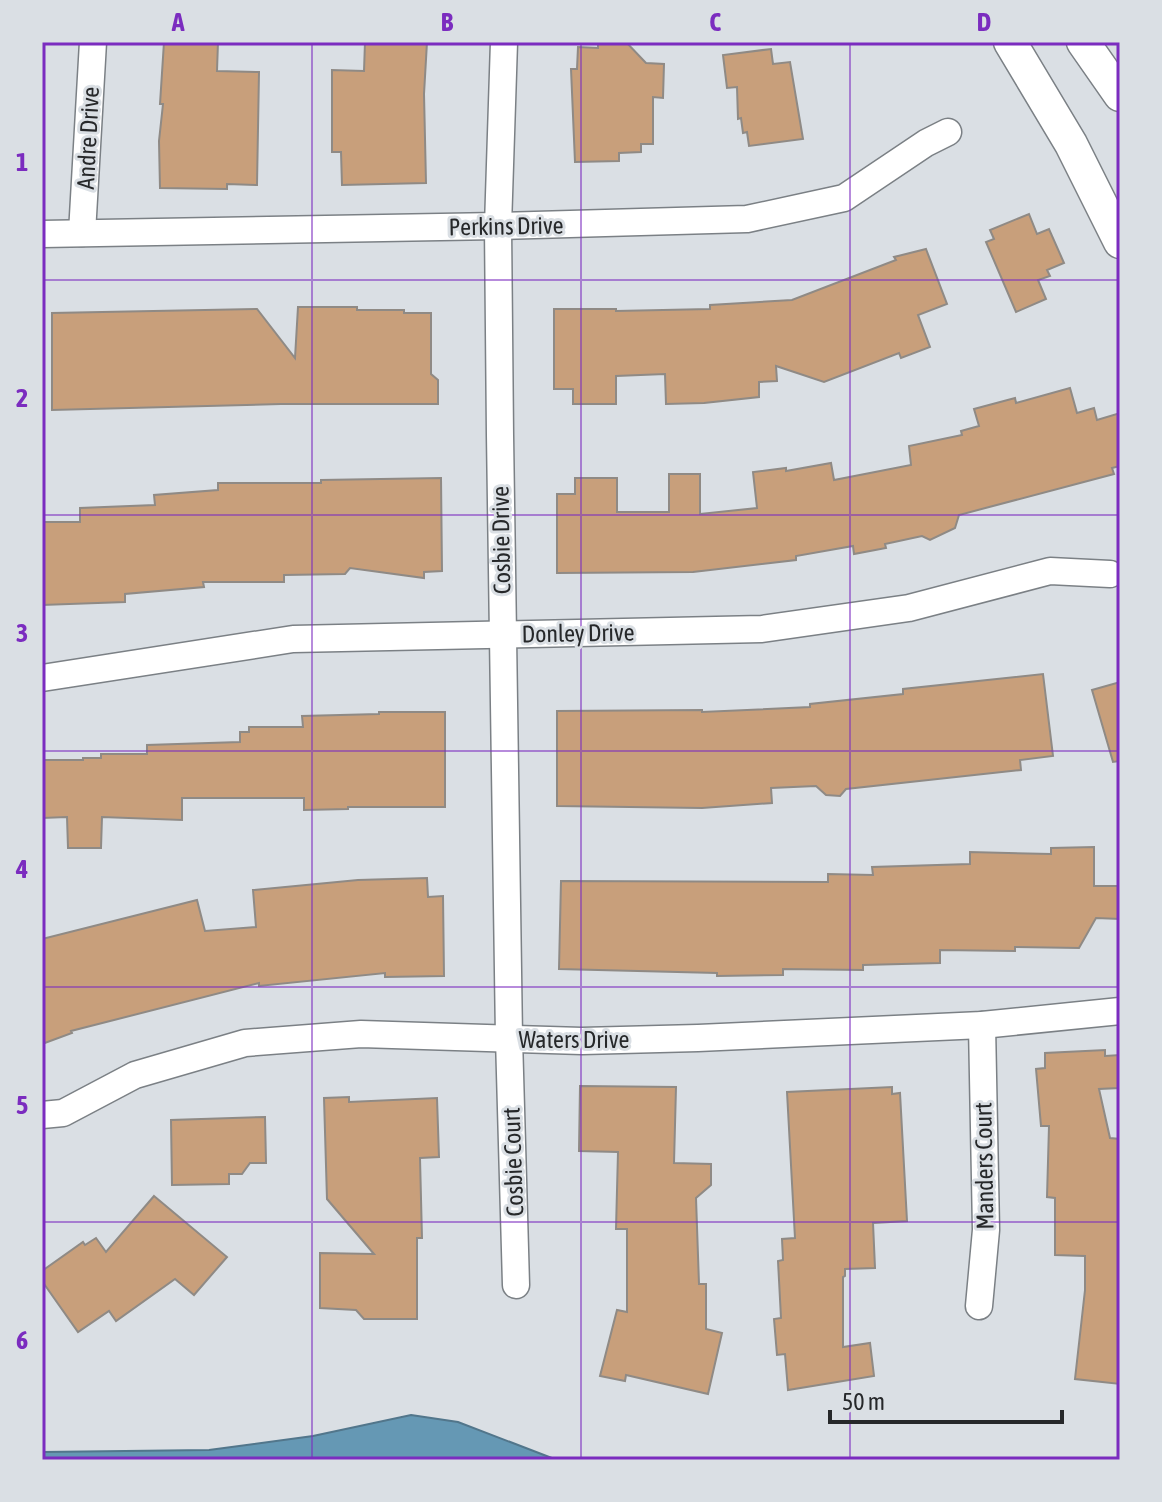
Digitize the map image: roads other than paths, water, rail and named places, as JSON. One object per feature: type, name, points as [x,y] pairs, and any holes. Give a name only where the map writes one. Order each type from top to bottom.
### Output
[{"type":"street","name":"Andre Drive","points":[[82,233],[93,42]]},
{"type":"street","name":"Cosbie Drive","points":[[504,42],[498,226],[509,1038]]},
{"type":"street","points":[[1010,42],[1071,144],[1120,242]]},
{"type":"street","points":[[1083,42],[1120,95]]},
{"type":"street","name":"Perkins Drive","points":[[42,234],[747,219],[844,198],[926,143],[948,132]]},
{"type":"street","name":"Donley Drive","points":[[42,678],[293,639],[762,629],[909,608],[1050,571],[1110,574]]},
{"type":"street","name":"Waters Drive","points":[[42,1115],[63,1113],[135,1075],[245,1043],[361,1034],[582,1041],[698,1038],[982,1025],[1120,1011]]},
{"type":"street","name":"Manders Court","points":[[979,1306],[986,1230],[982,1025]]},
{"type":"street","name":"Cosbie Court","points":[[509,1038],[516,1285]]},
{"type":"water","points":[[411,1415],[458,1422],[557,1460],[42,1460],[42,1452],[209,1450],[313,1436]]}]
